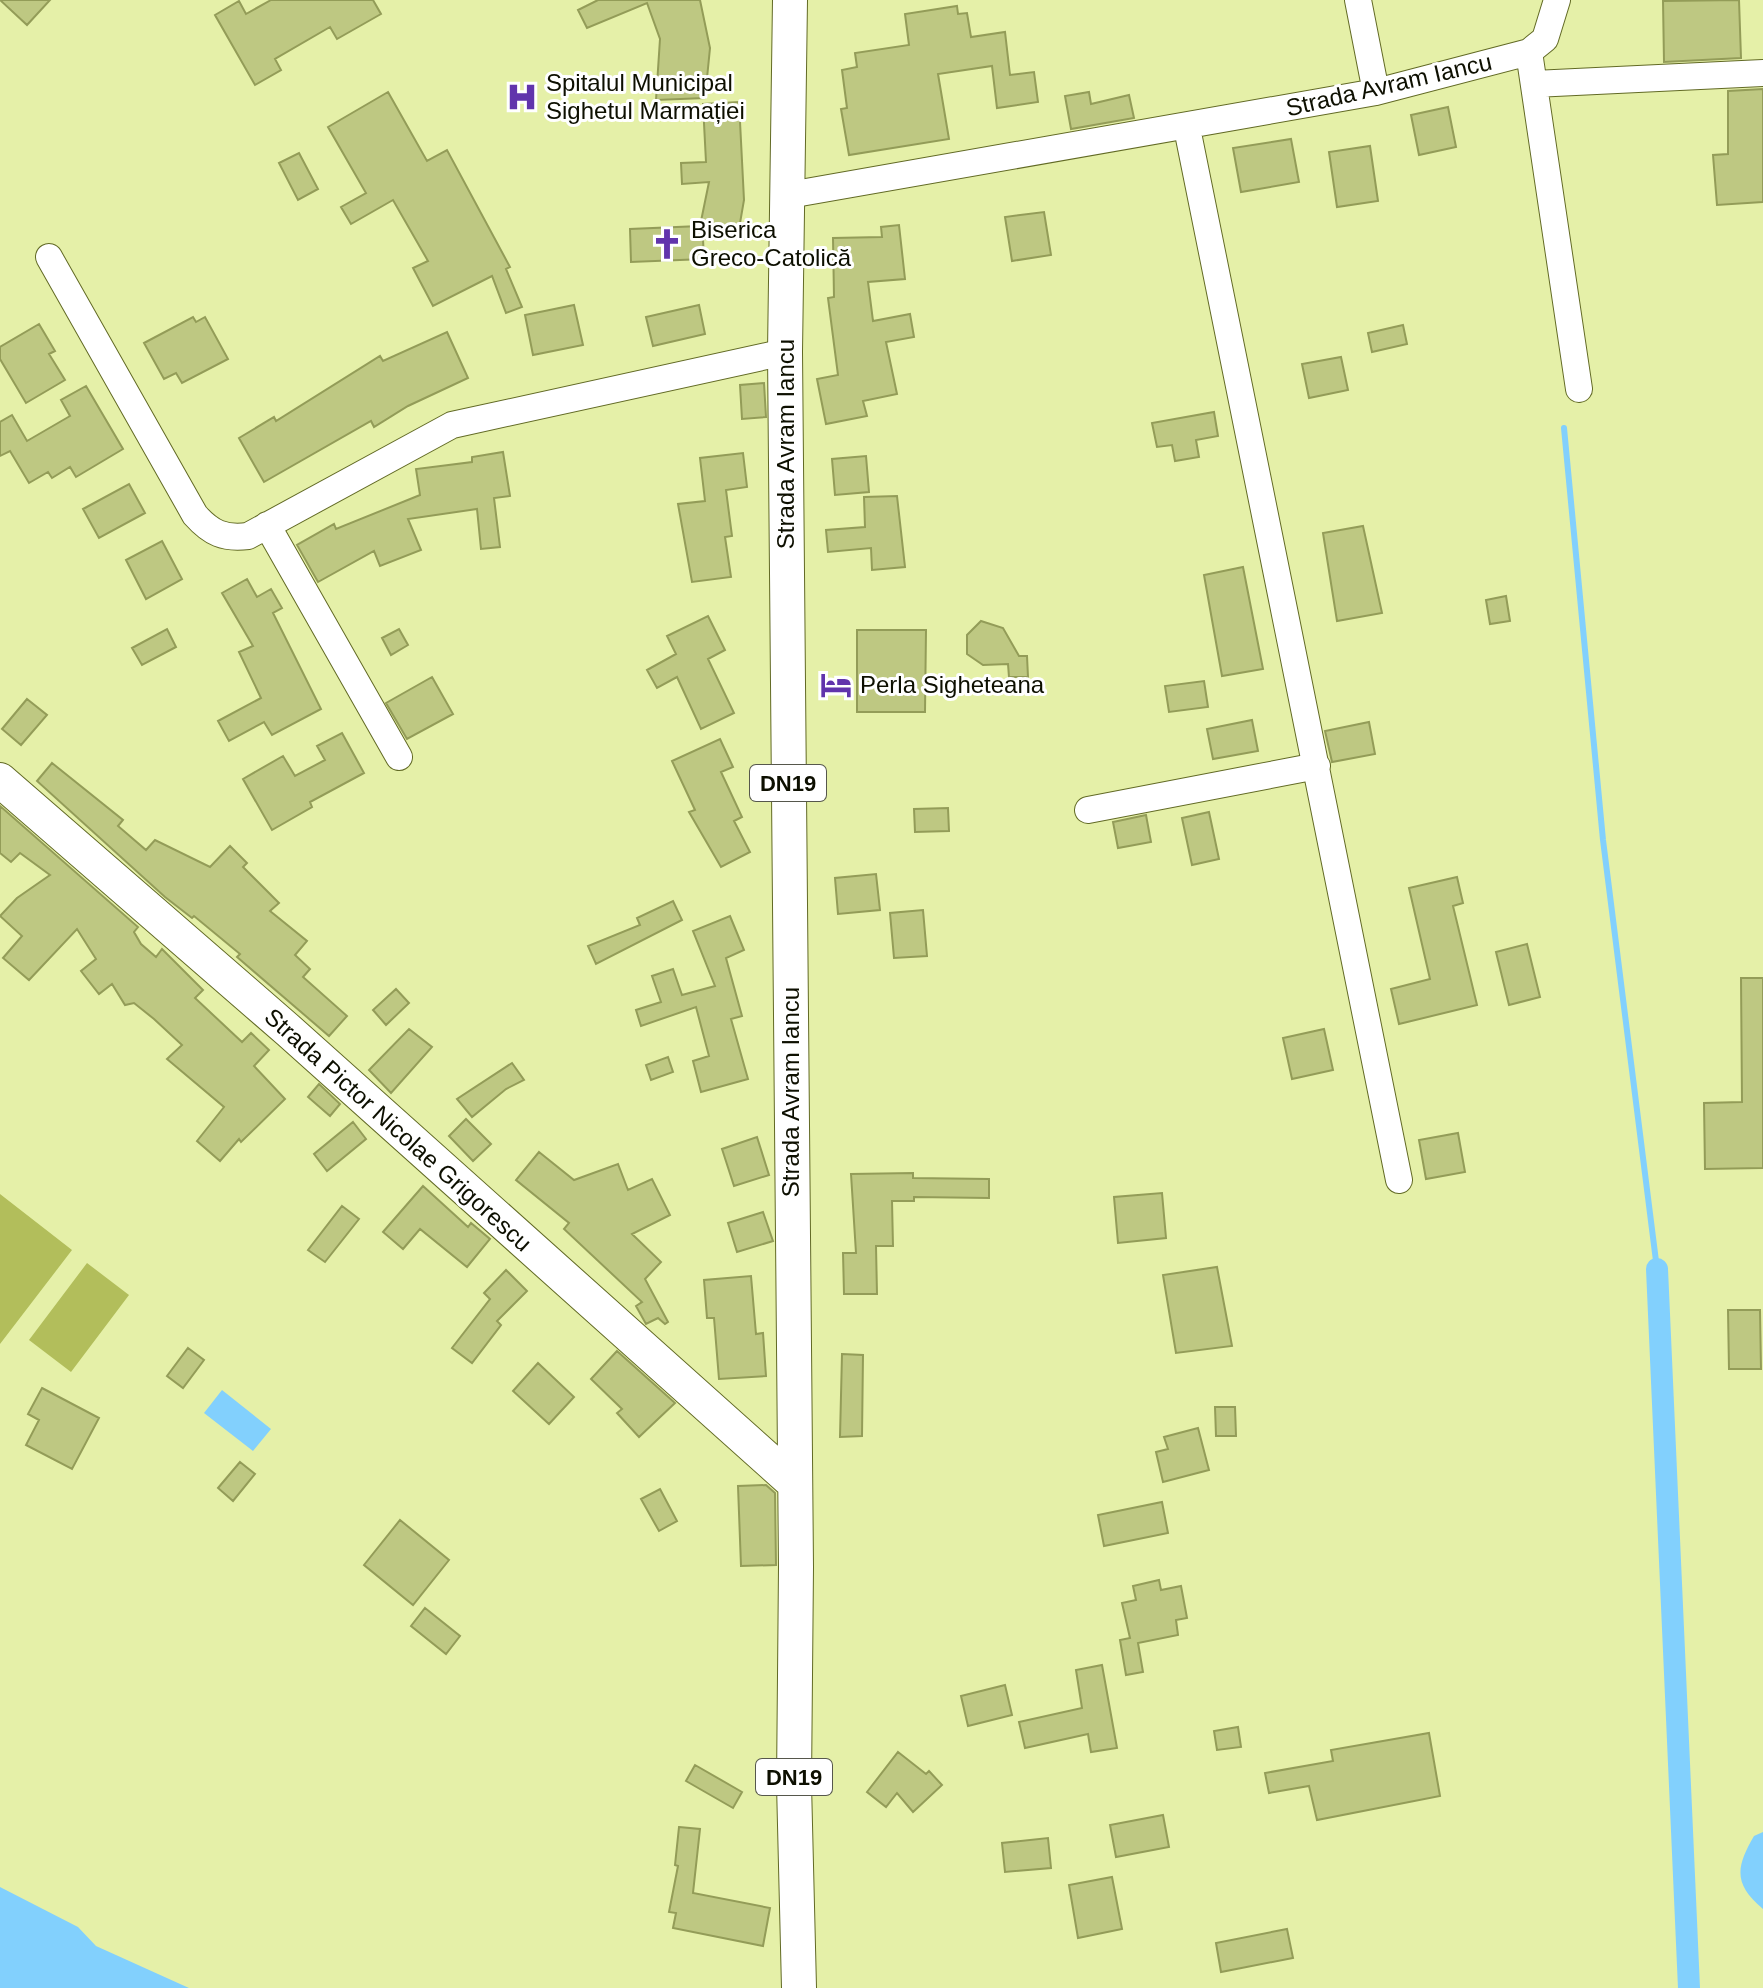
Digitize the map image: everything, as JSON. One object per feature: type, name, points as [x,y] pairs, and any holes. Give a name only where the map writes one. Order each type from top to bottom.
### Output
[{"type":"main road","name":"Strada Avram Iancu","points":[[790,0],[785,352],[794,1784],[799,1988]]},
{"type":"main road","name":"Strada Pictor Nicolae Grigorescu","points":[[0,780],[289,1031],[794,1483]]},
{"type":"street","points":[[1358,0],[1376,92]]},
{"type":"street","points":[[1557,0],[1545,39],[1529,52],[1579,389]]},
{"type":"street","name":"Strada Avram Iancu","points":[[789,195],[1187,128],[1376,92],[1529,52]]},
{"type":"street","points":[[1534,84],[1763,73]]},
{"type":"street","points":[[1187,128],[1399,1180]]},
{"type":"street","points":[[49,257],[195,515],[206,528],[233,538],[248,536],[452,425],[785,352]]},
{"type":"street","points":[[267,525],[399,757]]},
{"type":"street","points":[[1088,810],[1317,766]]},
{"type":"green space","points":[[0,1194],[72,1250],[0,1344]]},
{"type":"green space","points":[[87,1263],[129,1295],[71,1372],[29,1340]]},
{"type":"water","points":[[222,1390],[271,1429],[253,1451],[204,1413]]},
{"type":"water","points":[[1763,1832],[1763,1909],[1746,1891],[1740,1875],[1748,1847],[1754,1836]]},
{"type":"water","points":[[0,1887],[78,1927],[96,1946],[189,1988],[0,1988]]},
{"type":"building","points":[[0,0],[50,0],[27,25]]},
{"type":"building","points":[[271,0],[373,0],[381,14],[337,39],[330,27],[275,59],[281,70],[255,85],[215,15],[239,1],[246,14]]},
{"type":"building","points":[[598,0],[700,0],[710,48],[705,98],[656,100],[660,39],[647,3],[587,28],[578,10]]},
{"type":"building","points":[[1739,0],[1741,58],[1664,62],[1663,1]]},
{"type":"building","points":[[957,6],[958,14],[967,13],[971,37],[1005,32],[1010,75],[1034,72],[1038,102],[997,108],[992,66],[938,74],[949,139],[849,155],[841,109],[847,108],[842,70],[857,67],[855,53],[909,45],[905,14]]},
{"type":"building","points":[[1763,89],[1763,202],[1717,205],[1713,155],[1728,154],[1728,91]]},
{"type":"building","points":[[388,92],[427,161],[447,150],[510,267],[506,269],[522,307],[506,313],[492,276],[433,306],[413,268],[428,261],[393,200],[351,224],[341,207],[366,193],[328,127]]},
{"type":"building","points":[[1089,92],[1091,104],[1129,95],[1134,118],[1071,129],[1065,96]]},
{"type":"building","points":[[739,102],[744,200],[739,229],[703,239],[704,259],[631,262],[630,229],[700,226],[709,182],[682,184],[681,163],[706,162],[703,104]]},
{"type":"building","points":[[1448,107],[1456,147],[1419,155],[1411,115]]},
{"type":"building","points":[[1291,139],[1299,182],[1241,192],[1233,148]]},
{"type":"building","points":[[1370,146],[1378,201],[1337,207],[1329,152]]},
{"type":"building","points":[[299,153],[318,189],[298,200],[279,163]]},
{"type":"building","points":[[1044,212],[1051,255],[1012,261],[1005,217]]},
{"type":"building","points":[[899,225],[905,279],[868,282],[873,321],[910,314],[914,337],[886,342],[897,394],[863,401],[867,416],[826,424],[817,379],[838,375],[828,298],[834,297],[833,238],[882,237],[881,227]]},
{"type":"building","points":[[574,305],[583,345],[533,355],[525,315]]},
{"type":"building","points":[[699,305],[705,334],[653,346],[646,317]]},
{"type":"building","points":[[193,317],[196,322],[205,317],[228,359],[182,383],[176,373],[164,379],[144,343]]},
{"type":"building","points":[[39,324],[55,351],[49,354],[65,380],[26,403],[0,359],[0,347]]},
{"type":"building","points":[[1403,325],[1407,344],[1372,352],[1368,333]]},
{"type":"building","points":[[447,332],[468,378],[408,406],[374,427],[371,421],[264,482],[239,438],[274,417],[276,421],[380,356],[383,361]]},
{"type":"building","points":[[1341,357],[1348,390],[1309,398],[1302,364]]},
{"type":"building","points":[[764,383],[766,417],[742,419],[740,385]]},
{"type":"building","points":[[86,386],[123,449],[76,477],[70,467],[52,478],[48,472],[29,483],[10,451],[0,456],[0,422],[12,415],[27,441],[70,416],[61,400]]},
{"type":"building","points":[[1214,412],[1218,436],[1196,440],[1199,457],[1175,461],[1172,445],[1157,447],[1152,423]]},
{"type":"building","points":[[503,452],[510,496],[494,498],[500,547],[481,549],[477,509],[408,519],[421,550],[380,566],[374,551],[318,582],[297,545],[334,524],[336,529],[420,495],[416,469],[472,462],[472,457]]},
{"type":"building","points":[[743,453],[747,487],[726,490],[732,536],[725,537],[731,577],[692,582],[678,504],[705,501],[700,458]]},
{"type":"building","points":[[866,456],[869,492],[835,495],[832,459]]},
{"type":"building","points":[[129,484],[145,513],[99,538],[83,509]]},
{"type":"building","points":[[897,496],[905,567],[872,570],[871,548],[828,552],[826,530],[865,527],[864,497]]},
{"type":"building","points":[[1363,526],[1382,613],[1337,621],[1323,533]]},
{"type":"building","points":[[162,541],[182,579],[146,599],[126,560]]},
{"type":"building","points":[[1243,567],[1263,669],[1222,676],[1204,575]]},
{"type":"building","points":[[247,579],[257,597],[271,589],[282,608],[273,613],[321,709],[272,735],[264,722],[229,741],[218,721],[261,698],[239,652],[253,646],[222,593]]},
{"type":"building","points":[[1506,596],[1510,621],[1490,624],[1486,600]]},
{"type":"building","points":[[708,616],[725,650],[708,659],[734,713],[701,729],[677,677],[657,688],[647,670],[676,654],[667,636]]},
{"type":"building","points":[[981,621],[1003,628],[1019,656],[1027,656],[1028,677],[1009,677],[1008,664],[983,665],[967,654],[967,635]]},
{"type":"building","points":[[167,629],[176,647],[142,665],[132,648]]},
{"type":"building","points":[[399,629],[408,645],[391,655],[382,638]]},
{"type":"building","points":[[857,630],[926,630],[925,712],[857,712]]},
{"type":"building","points":[[432,677],[453,714],[407,739],[386,703]]},
{"type":"building","points":[[1204,681],[1208,707],[1169,712],[1165,686]]},
{"type":"building","points":[[27,699],[47,715],[21,745],[2,729]]},
{"type":"building","points":[[1252,720],[1258,751],[1213,759],[1207,729]]},
{"type":"building","points":[[1369,722],[1375,754],[1332,762],[1325,731]]},
{"type":"building","points":[[342,733],[364,773],[310,802],[312,807],[272,830],[243,779],[283,756],[295,776],[325,760],[317,746]]},
{"type":"building","points":[[720,739],[733,767],[721,772],[742,817],[734,821],[750,852],[721,867],[689,812],[695,810],[672,761]]},
{"type":"building","points":[[52,763],[123,820],[118,826],[146,850],[155,840],[210,867],[230,846],[247,863],[243,867],[279,903],[270,911],[307,941],[295,955],[310,969],[303,977],[347,1016],[329,1036],[237,957],[240,954],[194,916],[192,918],[165,897],[37,781]]},
{"type":"building","points":[[0,806],[138,927],[134,932],[141,944],[156,957],[162,949],[203,990],[195,998],[242,1042],[251,1033],[269,1050],[254,1066],[285,1099],[241,1142],[239,1139],[220,1161],[197,1141],[224,1107],[167,1059],[182,1045],[154,1019],[134,1003],[125,1005],[112,984],[99,994],[81,971],[96,959],[77,929],[29,980],[3,958],[22,936],[0,916],[17,898],[50,875],[20,853],[11,862],[0,853]]},
{"type":"building","points":[[948,808],[949,831],[915,832],[914,809]]},
{"type":"building","points":[[1209,812],[1219,859],[1192,865],[1182,818]]},
{"type":"building","points":[[1146,815],[1151,842],[1118,848],[1113,822]]},
{"type":"building","points":[[876,874],[880,910],[838,914],[835,878]]},
{"type":"building","points":[[1457,877],[1463,903],[1453,906],[1477,1005],[1399,1024],[1391,989],[1430,979],[1409,888]]},
{"type":"building","points":[[673,901],[682,920],[596,964],[588,946],[640,925],[637,918]]},
{"type":"building","points":[[923,910],[927,956],[894,958],[890,913]]},
{"type":"building","points":[[730,916],[744,950],[726,958],[742,1016],[731,1019],[748,1079],[701,1092],[693,1061],[709,1056],[696,1007],[641,1026],[636,1010],[661,1002],[652,976],[673,969],[682,995],[715,986],[693,931]]},
{"type":"building","points":[[1527,944],[1540,997],[1509,1005],[1496,952]]},
{"type":"building","points":[[1741,978],[1763,978],[1763,1168],[1705,1169],[1704,1103],[1742,1102]]},
{"type":"building","points":[[396,989],[409,1003],[386,1025],[373,1010]]},
{"type":"building","points":[[409,1029],[432,1047],[391,1093],[369,1070]]},
{"type":"building","points":[[1324,1029],[1333,1070],[1292,1079],[1283,1038]]},
{"type":"building","points":[[668,1057],[673,1072],[651,1080],[646,1065]]},
{"type":"building","points":[[512,1063],[524,1080],[506,1089],[472,1117],[457,1099]]},
{"type":"building","points":[[319,1084],[340,1104],[330,1116],[308,1097]]},
{"type":"building","points":[[466,1119],[491,1144],[473,1161],[449,1136]]},
{"type":"building","points":[[353,1122],[366,1139],[327,1171],[314,1154]]},
{"type":"building","points":[[1458,1133],[1465,1172],[1426,1179],[1419,1140]]},
{"type":"building","points":[[757,1137],[769,1175],[734,1186],[722,1149]]},
{"type":"building","points":[[539,1152],[574,1180],[618,1164],[628,1190],[652,1179],[670,1215],[632,1234],[661,1262],[645,1279],[668,1322],[665,1324],[658,1318],[646,1324],[636,1306],[642,1302],[564,1229],[569,1223],[516,1180]]},
{"type":"building","points":[[913,1173],[913,1178],[989,1179],[989,1198],[914,1197],[914,1201],[892,1201],[893,1246],[876,1246],[877,1294],[844,1294],[843,1253],[856,1253],[851,1174]]},
{"type":"building","points":[[423,1186],[468,1227],[471,1223],[490,1239],[467,1267],[420,1229],[403,1249],[383,1232]]},
{"type":"building","points":[[1162,1193],[1166,1238],[1118,1243],[1114,1197]]},
{"type":"building","points":[[342,1206],[359,1219],[325,1262],[308,1250]]},
{"type":"building","points":[[763,1212],[773,1241],[737,1252],[728,1223]]},
{"type":"building","points":[[1217,1267],[1232,1346],[1176,1353],[1163,1275]]},
{"type":"building","points":[[506,1270],[527,1291],[497,1321],[501,1325],[472,1363],[452,1348],[490,1299],[484,1293]]},
{"type":"building","points":[[751,1276],[756,1334],[763,1333],[766,1376],[719,1379],[714,1318],[707,1318],[704,1280]]},
{"type":"building","points":[[1728,1310],[1760,1310],[1761,1369],[1729,1369]]},
{"type":"building","points":[[188,1348],[204,1360],[183,1388],[167,1376]]},
{"type":"building","points":[[617,1351],[675,1403],[639,1437],[617,1413],[622,1409],[591,1379]]},
{"type":"building","points":[[842,1354],[863,1355],[862,1436],[840,1437]]},
{"type":"building","points":[[538,1363],[574,1397],[549,1424],[513,1391]]},
{"type":"building","points":[[42,1388],[99,1418],[72,1469],[26,1445],[39,1420],[28,1414]]},
{"type":"building","points":[[1215,1407],[1235,1407],[1236,1436],[1216,1436]]},
{"type":"building","points":[[1198,1428],[1209,1470],[1163,1482],[1156,1452],[1168,1449],[1164,1437]]},
{"type":"building","points":[[240,1462],[255,1474],[233,1501],[218,1488]]},
{"type":"building","points":[[766,1485],[775,1493],[776,1565],[741,1566],[738,1486]]},
{"type":"building","points":[[660,1489],[677,1521],[659,1531],[641,1499]]},
{"type":"building","points":[[1162,1502],[1168,1533],[1104,1546],[1098,1515]]},
{"type":"building","points":[[400,1520],[449,1560],[413,1605],[364,1565]]},
{"type":"building","points":[[1159,1580],[1161,1590],[1181,1586],[1187,1618],[1176,1620],[1178,1635],[1138,1643],[1143,1672],[1126,1675],[1120,1640],[1130,1638],[1122,1603],[1136,1600],[1133,1586]]},
{"type":"building","points":[[425,1608],[460,1636],[446,1654],[411,1626]]},
{"type":"building","points":[[1102,1665],[1117,1748],[1091,1752],[1088,1734],[1025,1748],[1019,1722],[1082,1708],[1076,1670]]},
{"type":"building","points":[[1005,1685],[1012,1715],[968,1726],[961,1696]]},
{"type":"building","points":[[1238,1727],[1241,1747],[1217,1750],[1214,1731]]},
{"type":"building","points":[[1429,1733],[1440,1796],[1317,1820],[1309,1786],[1269,1793],[1265,1773],[1333,1761],[1331,1750]]},
{"type":"building","points":[[898,1752],[926,1774],[929,1771],[942,1785],[913,1812],[897,1793],[886,1807],[867,1792]]},
{"type":"building","points":[[695,1765],[742,1792],[733,1808],[686,1781]]},
{"type":"building","points":[[1163,1815],[1169,1847],[1116,1857],[1110,1825]]},
{"type":"building","points":[[679,1827],[700,1829],[693,1893],[770,1908],[763,1946],[673,1928],[676,1913],[669,1912],[678,1866],[675,1865]]},
{"type":"building","points":[[1048,1838],[1051,1868],[1005,1872],[1002,1843]]},
{"type":"building","points":[[1112,1877],[1122,1929],[1078,1938],[1069,1885]]},
{"type":"building","points":[[1287,1929],[1293,1958],[1221,1972],[1216,1943]]},
{"type":"waterway","points":[[1564,428],[1603,840],[1657,1269]]},
{"type":"waterway","points":[[1657,1269],[1689,1988]]},
{"type":"place","name":"Spitalul Municipal Sighetul Marmației","points":[[522,97]]},
{"type":"place","name":"Biserica Greco-Catolică","points":[[667,244]]},
{"type":"place","name":"Perla Sigheteana","points":[[836,685]]}]
